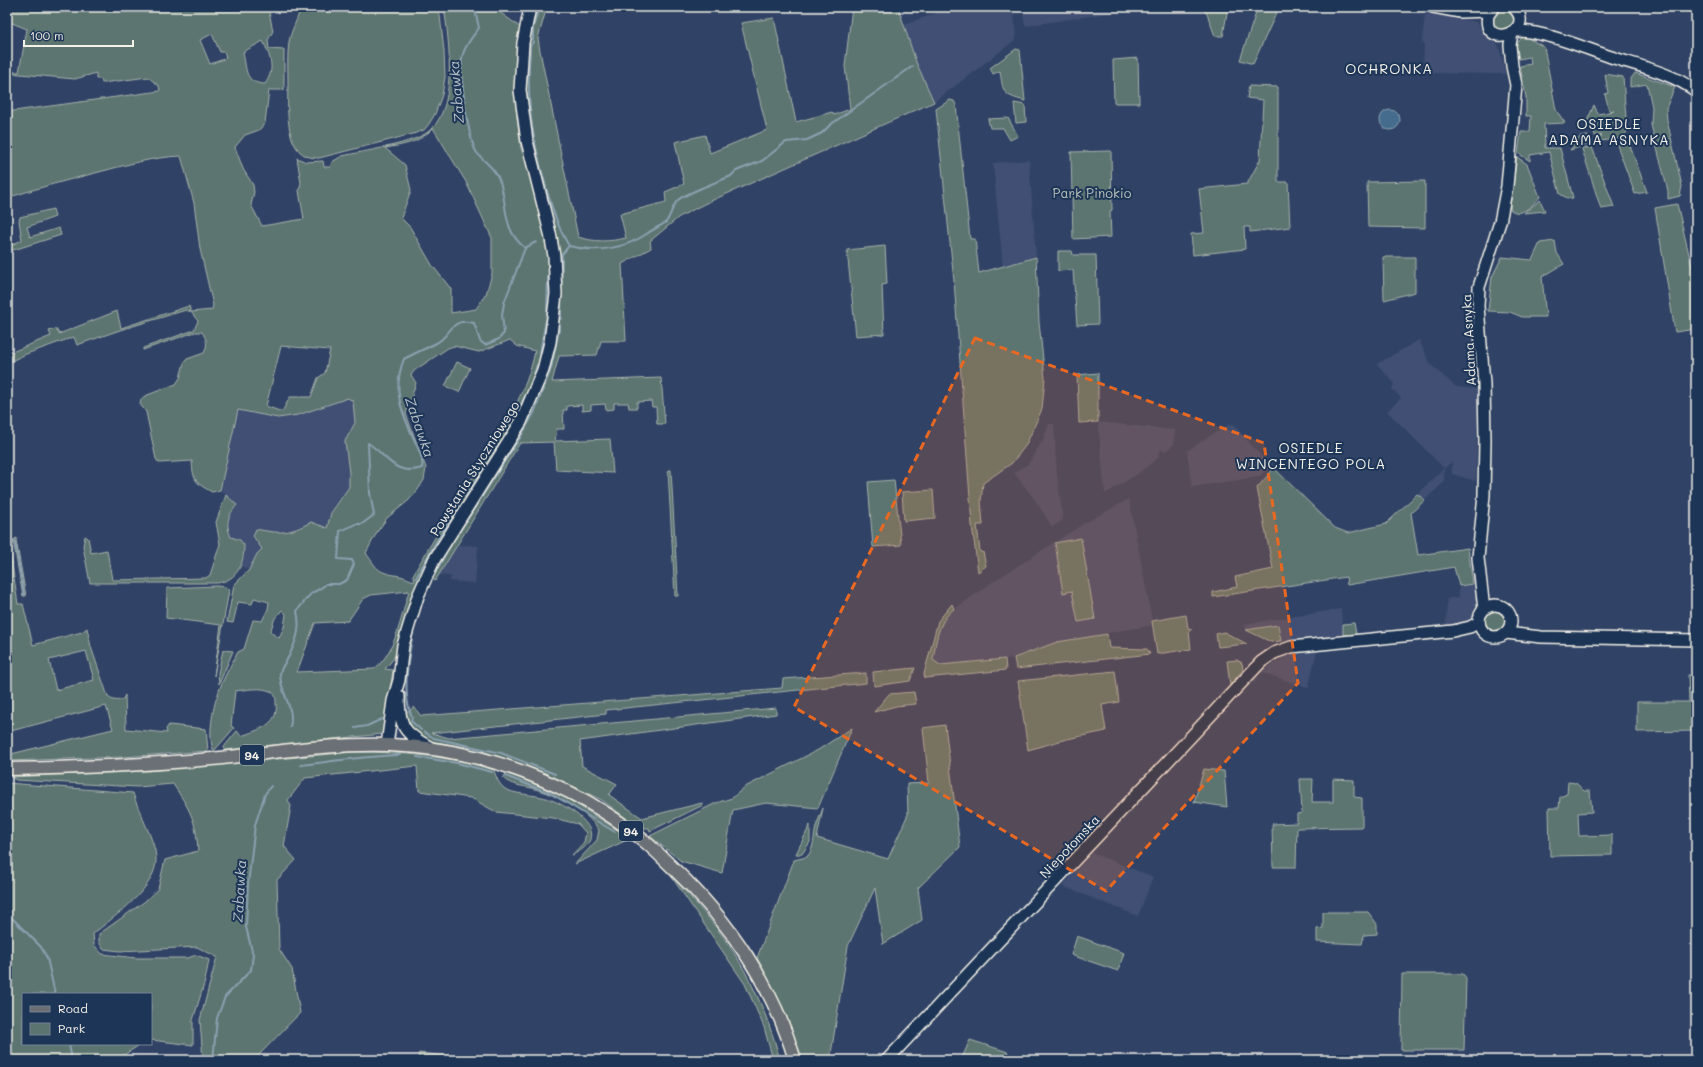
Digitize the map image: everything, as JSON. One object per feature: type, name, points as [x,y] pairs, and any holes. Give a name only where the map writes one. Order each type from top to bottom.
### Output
[{"type":"main road","name":"Powstania Styczniowego","points":[[387,745],[393,701],[399,680],[404,645],[412,612],[423,582],[446,541],[521,422],[533,397],[543,370],[550,342],[556,294],[554,256],[527,141],[520,90],[523,43],[530,7]]},
{"type":"main road","points":[[1433,7],[1460,12],[1488,23],[1492,31],[1500,35],[1513,32],[1546,35],[1674,79],[1696,91]]},
{"type":"main road","points":[[1513,7],[1520,18],[1546,35]]},
{"type":"main road","points":[[1460,12],[1492,9],[1488,23]]},
{"type":"main road","points":[[1513,32],[1520,18]]},
{"type":"main road","name":"Adama Asnyka","points":[[1484,609],[1478,569],[1484,495],[1485,429],[1479,296],[1482,276],[1500,222],[1506,195],[1515,105],[1510,45],[1513,32]]},
{"type":"main road","name":"Adama Asnyka","points":[[1500,35],[1513,72]]},
{"type":"main road","name":"Adama Asnyka","points":[[1480,545],[1485,579],[1495,605]]},
{"type":"main road","points":[[1560,636],[1520,628],[1512,620],[1506,609],[1495,605],[1484,609],[1481,627],[1487,635],[1497,637],[1506,633],[1532,637],[1560,636],[1696,640]]},
{"type":"main road","points":[[1506,633],[1512,620]]},
{"type":"main road","name":"Niepołomska","points":[[887,1060],[1261,662],[1274,653],[1291,647],[1418,634],[1454,636],[1481,627]]},
{"type":"main road","name":"Powstania Styczniowego","points":[[399,680],[400,715],[404,728],[408,734],[433,749]]},
{"type":"main road","name":"94","points":[[7,769],[116,766],[335,746],[387,745],[433,749],[479,758],[528,774],[583,799],[608,815],[644,840],[692,885],[732,935],[753,966],[780,1016],[795,1060]]},
{"type":"main road","name":"94","points":[[732,935],[775,1023],[788,1060]]},
{"type":"highlighted area","points":[[975,338],[1264,443],[1298,683],[1106,891],[794,707]]},
{"type":"shaded area","points":[[935,7],[1012,7],[1017,34],[1015,40],[934,102],[916,62],[904,25],[936,13]]},
{"type":"shaded area","points":[[1022,7],[1147,7],[1025,26]]},
{"type":"shaded area","points":[[1425,13],[1477,22],[1481,28],[1498,44],[1506,74],[1423,73],[1424,44],[1422,43]]},
{"type":"shaded area","points":[[1390,110],[1397,113],[1400,120],[1397,127],[1390,130],[1383,127],[1380,120],[1383,113]]},
{"type":"shaded area","points":[[1029,160],[1036,257],[1003,267],[993,163]]},
{"type":"shaded area","points":[[1419,340],[1431,365],[1456,387],[1478,389],[1476,481],[1452,474],[1452,462],[1444,468],[1387,411],[1401,398],[1392,389],[1394,383],[1377,364]]},
{"type":"shaded area","points":[[349,398],[353,401],[355,423],[345,441],[349,473],[349,487],[331,513],[327,529],[311,522],[293,531],[273,533],[256,529],[253,536],[262,549],[257,554],[249,570],[241,566],[244,555],[240,540],[231,537],[228,531],[228,519],[230,513],[237,504],[220,490],[238,410],[278,418],[298,415]]},
{"type":"shaded area","points":[[1098,422],[1175,430],[1174,444],[1166,451],[1161,450],[1158,453],[1159,457],[1136,475],[1105,494]]},
{"type":"shaded area","points":[[1049,424],[1054,424],[1057,474],[1063,520],[1052,527],[1036,501],[1014,473],[1028,464],[1043,440]]},
{"type":"shaded area","points":[[1233,424],[1270,466],[1259,477],[1192,487],[1187,451],[1224,427]]},
{"type":"shaded area","points":[[1444,468],[1444,482],[1425,500],[1417,494]]},
{"type":"shaded area","points":[[1129,499],[1153,625],[1057,642],[1015,658],[940,665],[933,659],[937,635],[945,616],[991,583],[1083,524]]},
{"type":"shaded area","points":[[457,545],[478,546],[475,583],[450,581],[451,576],[438,575]]},
{"type":"shaded area","points":[[1473,584],[1479,605],[1473,619],[1462,625],[1446,625],[1447,599],[1459,597],[1459,586]]},
{"type":"shaded area","points":[[1341,609],[1343,635],[1281,641],[1278,625],[1246,630],[1245,624]]},
{"type":"shaded area","points":[[1317,651],[1308,688],[1261,672],[1287,655]]},
{"type":"shaded area","points":[[1092,853],[1153,877],[1138,916],[1062,886]]},
{"type":"shaded area","points":[[1194,1055],[1287,1058],[1287,1060],[1192,1060]]},
{"type":"green space","points":[[7,7],[268,7],[273,31],[268,40],[269,49],[284,50],[284,90],[269,90],[265,123],[259,130],[245,135],[235,147],[243,169],[253,185],[254,192],[251,205],[262,226],[304,219],[299,191],[301,183],[297,158],[306,162],[323,161],[324,167],[330,167],[332,162],[342,156],[385,147],[417,138],[425,134],[436,124],[443,110],[447,94],[449,75],[448,38],[444,7],[493,7],[521,28],[515,75],[516,109],[521,149],[527,161],[546,236],[551,269],[550,312],[540,367],[516,423],[422,574],[414,591],[394,658],[385,669],[393,670],[383,734],[225,750],[224,747],[237,731],[241,736],[260,729],[271,722],[274,717],[276,711],[276,701],[273,693],[263,689],[248,689],[235,691],[231,726],[234,728],[214,751],[212,746],[211,731],[216,699],[238,652],[244,649],[253,620],[262,621],[268,609],[269,602],[254,598],[252,604],[238,602],[233,623],[227,622],[234,585],[249,570],[257,554],[262,549],[253,536],[256,529],[272,532],[284,532],[296,529],[311,522],[327,528],[331,513],[349,487],[349,473],[345,441],[355,423],[353,401],[348,398],[298,415],[278,418],[238,410],[220,490],[212,492],[198,483],[194,477],[192,461],[159,463],[156,459],[146,412],[140,404],[141,399],[176,384],[180,378],[184,363],[187,359],[204,353],[206,342],[202,332],[195,332],[143,350],[143,348],[194,330],[198,321],[191,312],[212,310],[213,305],[200,249],[194,203],[181,156],[160,158],[129,164],[7,198],[7,112],[160,91],[159,86],[148,77],[102,83],[101,79],[96,79],[96,73],[75,79],[9,73],[8,71],[19,72],[27,29],[7,21]],"holes":[[[212,34],[220,52],[224,52],[226,57],[210,64],[200,40]],[[263,41],[271,62],[270,73],[265,84],[253,81],[246,70],[243,52]],[[433,128],[466,182],[492,238],[492,274],[486,294],[476,309],[451,313],[451,289],[432,265],[410,227],[401,218],[411,190],[405,165],[385,148],[405,144],[422,137]],[[510,340],[517,346],[535,351],[526,382],[513,411],[413,575],[415,581],[402,576],[383,572],[377,568],[366,553],[377,532],[387,518],[408,501],[424,480],[426,468],[406,414],[416,383],[411,375],[415,370],[448,348],[454,346],[479,352]],[[281,346],[330,350],[325,373],[318,378],[311,397],[290,397],[282,412],[266,406]],[[409,591],[393,644],[388,654],[381,662],[374,669],[297,672],[315,623],[348,621],[363,599],[371,595]],[[282,610],[286,614],[284,627],[279,638],[270,632],[275,618]]]},
{"type":"green space","points":[[301,7],[439,7],[444,51],[445,77],[442,95],[435,114],[424,130],[319,158],[307,156],[299,150],[293,141],[288,117],[288,47]]},
{"type":"green space","points":[[536,7],[547,7],[538,38],[540,51],[578,237],[584,239],[602,241],[626,238],[620,214],[666,202],[665,192],[684,184],[675,142],[705,135],[710,153],[767,130],[741,23],[774,18],[796,122],[832,112],[834,115],[850,109],[845,66],[852,7],[898,7],[916,62],[934,102],[704,204],[679,217],[650,241],[651,248],[622,264],[626,341],[601,341],[597,355],[559,356],[552,382],[661,378],[665,424],[657,424],[656,407],[652,407],[651,401],[637,402],[637,408],[629,408],[628,403],[614,403],[614,409],[606,410],[605,404],[591,405],[591,410],[582,411],[582,405],[567,406],[567,410],[563,410],[564,429],[557,429],[555,441],[610,439],[613,473],[556,470],[554,442],[520,443],[435,581],[430,577],[524,426],[539,395],[559,328],[561,300],[558,238],[531,140],[527,115],[525,72],[531,21]]},
{"type":"green space","points":[[1201,7],[1228,7],[1223,36],[1215,36],[1207,14]]},
{"type":"green space","points":[[1258,7],[1279,7],[1253,64],[1240,60]]},
{"type":"green space","points":[[1503,8],[1511,11],[1514,19],[1511,27],[1503,30],[1495,27],[1492,19],[1495,11]]},
{"type":"green space","points":[[1523,37],[1528,38],[1544,47],[1556,110],[1565,123],[1544,124],[1545,148],[1560,148],[1573,198],[1567,198],[1560,194],[1549,152],[1530,155],[1530,161],[1518,153],[1521,132],[1530,132],[1531,116],[1526,116],[1526,97],[1520,66],[1531,64],[1530,57],[1519,59],[1516,44]]},
{"type":"green space","points":[[1016,49],[1020,50],[1025,101],[1008,95],[1003,89],[1000,71],[993,74],[990,68]]},
{"type":"green space","points":[[1138,58],[1139,103],[1114,103],[1113,60]]},
{"type":"green space","points":[[1635,73],[1675,87],[1666,108],[1667,120],[1682,186],[1680,196],[1668,199],[1668,191],[1651,125],[1652,107],[1647,84],[1630,87],[1630,80]]},
{"type":"green space","points":[[1605,74],[1623,77],[1627,132],[1621,138],[1601,141],[1596,137],[1602,136],[1601,135],[1595,136],[1592,121],[1587,121],[1594,105],[1598,114],[1614,111],[1609,110],[1605,94],[1608,93]]},
{"type":"green space","points":[[1249,86],[1278,87],[1278,182],[1288,182],[1290,227],[1250,232],[1250,227],[1244,227],[1245,249],[1193,255],[1191,234],[1204,233],[1199,189],[1247,184],[1260,160],[1263,100],[1247,98]]},
{"type":"green space","points":[[950,100],[954,101],[956,105],[970,239],[975,239],[979,273],[1036,257],[1039,322],[1045,378],[1042,409],[1026,445],[1012,463],[983,483],[981,501],[983,525],[977,525],[980,552],[983,552],[986,566],[978,572],[972,525],[954,281],[936,109]]},
{"type":"green space","points":[[1014,103],[1025,105],[1026,122],[1016,123]]},
{"type":"green space","points":[[1008,118],[1018,136],[1010,140],[1003,128],[990,128],[988,119]]},
{"type":"green space","points":[[1588,136],[1593,143],[1570,150],[1580,137]]},
{"type":"green space","points":[[1625,141],[1630,146],[1647,192],[1635,194],[1617,145]]},
{"type":"green space","points":[[1592,147],[1614,207],[1601,209],[1582,149]]},
{"type":"green space","name":"Park Pinokio","points":[[1111,151],[1111,237],[1073,239],[1071,152]]},
{"type":"green space","points":[[1517,157],[1527,164],[1540,197],[1527,209],[1515,212],[1511,210],[1510,206]]},
{"type":"green space","points":[[1425,181],[1425,228],[1368,227],[1367,182]]},
{"type":"green space","points":[[1540,200],[1545,211],[1524,213]]},
{"type":"green space","points":[[1677,204],[1692,267],[1696,266],[1696,329],[1675,332],[1655,208]]},
{"type":"green space","points":[[53,209],[55,217],[27,227],[30,237],[59,228],[61,235],[7,252],[7,247],[22,240],[19,221],[20,217]]},
{"type":"green space","points":[[1555,241],[1557,253],[1564,264],[1542,277],[1546,317],[1522,317],[1510,312],[1488,311],[1492,277],[1502,257],[1532,260],[1540,243]]},
{"type":"green space","points":[[885,246],[887,284],[882,285],[884,334],[856,336],[847,250]]},
{"type":"green space","points":[[1058,251],[1072,251],[1073,255],[1096,255],[1098,324],[1077,325],[1073,270],[1058,271]]},
{"type":"green space","points":[[1383,257],[1415,257],[1415,292],[1384,300]]},
{"type":"green space","points":[[189,306],[191,312],[186,310],[77,345],[74,337],[26,354],[7,363],[7,354],[51,336],[49,331],[56,329],[59,334],[117,311],[121,328]]},
{"type":"green space","points":[[457,362],[470,368],[459,392],[445,386]]},
{"type":"green space","points":[[1098,373],[1098,422],[1079,423],[1077,375]]},
{"type":"green space","points":[[1274,468],[1335,528],[1348,533],[1386,524],[1417,494],[1425,500],[1411,513],[1418,555],[1468,548],[1473,584],[1459,586],[1454,567],[1347,585],[1346,577],[1213,597],[1213,592],[1237,587],[1235,577],[1273,569],[1257,488]]},
{"type":"green space","points":[[668,470],[671,470],[678,596],[675,596]]},
{"type":"green space","points":[[894,480],[901,545],[873,547],[868,482]]},
{"type":"green space","points":[[933,490],[935,518],[904,521],[902,492]]},
{"type":"green space","points":[[226,495],[237,505],[231,512],[228,520],[229,532],[231,537],[240,540],[244,545],[243,559],[235,575],[217,583],[90,583],[83,546],[85,536],[88,538],[91,553],[107,550],[112,580],[206,578],[210,575],[220,544],[216,522]]},
{"type":"green space","points":[[7,532],[18,604],[23,604],[33,645],[82,632],[87,628],[91,647],[108,697],[113,700],[119,700],[123,699],[125,695],[126,729],[167,733],[166,729],[169,725],[206,729],[208,751],[122,757],[7,761],[7,755],[113,729],[106,706],[7,732]],"holes":[[[86,651],[94,680],[56,690],[49,660]]]},
{"type":"green space","points":[[17,538],[16,540],[26,596],[23,596],[13,540]]},
{"type":"green space","points":[[1081,538],[1095,619],[1078,622],[1072,591],[1063,593],[1055,543]]},
{"type":"green space","points":[[226,587],[229,590],[214,676],[221,625],[166,618],[167,588]]},
{"type":"green space","points":[[952,604],[954,609],[944,619],[941,625],[933,660],[940,665],[1005,659],[1006,670],[925,678],[924,674],[938,621]]},
{"type":"green space","points":[[1491,611],[1499,611],[1505,617],[1505,625],[1499,631],[1491,631],[1485,625],[1485,617]]},
{"type":"green space","points":[[1186,615],[1188,628],[1192,629],[1189,631],[1191,649],[1157,654],[1152,621]]},
{"type":"green space","points":[[1354,623],[1356,634],[1343,635],[1343,624]]},
{"type":"green space","points":[[1278,625],[1281,641],[1271,642],[1246,630]]},
{"type":"green space","points":[[1224,632],[1247,644],[1218,647],[1216,634]]},
{"type":"green space","points":[[1107,634],[1109,648],[1147,649],[1150,654],[1016,669],[1014,658],[1057,642]]},
{"type":"green space","points":[[223,650],[233,651],[219,684],[218,673]]},
{"type":"green space","points":[[1237,660],[1242,663],[1243,670],[1230,685],[1227,661]]},
{"type":"green space","points":[[915,668],[910,681],[874,686],[873,672]]},
{"type":"green space","points":[[1115,671],[1119,702],[1102,705],[1106,731],[1067,739],[1028,750],[1018,681]]},
{"type":"green space","points":[[866,673],[866,683],[606,710],[606,714],[431,733],[449,738],[776,708],[776,714],[580,741],[582,766],[617,784],[609,795],[642,818],[702,803],[703,805],[650,831],[649,828],[639,828],[602,800],[557,779],[474,748],[435,742],[417,736],[408,729],[406,713],[414,707],[421,716],[782,688],[783,679]]},
{"type":"green space","points":[[1688,675],[1696,675],[1696,731],[1637,732],[1637,702],[1689,702]]},
{"type":"green space","points":[[914,692],[916,704],[896,706],[874,712],[889,694]]},
{"type":"green space","points":[[945,725],[960,847],[918,888],[922,920],[883,944],[875,888],[848,946],[830,1060],[803,1060],[786,1016],[757,958],[794,860],[807,857],[810,853],[813,846],[816,827],[823,808],[817,838],[888,859],[908,814],[907,784],[929,783],[923,728]]},
{"type":"green space","points":[[852,728],[818,808],[766,803],[733,810],[722,873],[681,861],[650,836],[716,803],[732,798],[745,787],[818,750]]},
{"type":"green space","points":[[354,752],[389,753],[442,758],[494,770],[500,784],[507,790],[549,799],[573,812],[587,825],[590,833],[590,841],[584,848],[572,855],[584,842],[586,833],[578,824],[553,818],[496,812],[471,798],[419,791],[417,766],[305,778],[288,800],[291,806],[284,846],[296,860],[277,880],[279,949],[292,969],[300,1013],[254,1060],[203,1060],[200,1020],[217,957],[197,947],[120,951],[103,949],[99,942],[99,934],[144,902],[158,889],[165,860],[198,851],[194,823],[188,808],[173,784],[137,787],[16,780],[11,777],[147,771]]},
{"type":"green space","points":[[1204,769],[1224,771],[1227,807],[1194,802]]},
{"type":"green space","points":[[507,773],[563,796],[627,836],[627,840],[575,864],[597,840],[599,830],[593,822],[578,809],[541,791],[509,782],[503,778]]},
{"type":"green space","points":[[1300,779],[1313,779],[1312,802],[1333,802],[1333,779],[1354,780],[1354,797],[1362,798],[1362,827],[1297,828],[1296,867],[1273,867],[1272,824],[1297,823],[1297,814],[1302,813]]},
{"type":"green space","points":[[1568,782],[1576,783],[1584,791],[1590,791],[1592,812],[1578,813],[1579,836],[1612,835],[1612,855],[1550,856],[1549,808],[1559,808],[1560,797],[1567,794]]},
{"type":"green space","points":[[7,783],[133,793],[153,842],[156,857],[155,868],[150,880],[133,900],[93,934],[94,945],[102,954],[136,958],[188,958],[196,955],[209,960],[205,981],[193,1020],[193,1045],[152,1040],[152,993],[22,993],[22,1045],[139,1045],[116,1060],[7,1060]]},
{"type":"green space","points":[[810,825],[810,842],[802,854],[796,854]]},
{"type":"green space","points":[[669,873],[711,921],[734,953],[761,1005],[780,1060],[773,1060],[764,1027],[745,984]]},
{"type":"green space","points":[[1323,912],[1368,912],[1377,924],[1377,934],[1364,935],[1362,944],[1317,942],[1317,929],[1323,928]]},
{"type":"green space","points":[[1077,936],[1124,953],[1118,971],[1071,955]]},
{"type":"green space","points":[[1402,974],[1463,974],[1466,978],[1464,1050],[1401,1050]]},
{"type":"green space","points":[[970,1040],[1008,1052],[1004,1060],[961,1060]]},
{"type":"green space","points":[[419,1053],[490,1060],[418,1060]]},
{"type":"waterway","name":"Zabawka","points":[[290,727],[291,714],[280,675],[283,665],[292,650],[298,634],[299,623],[297,611],[312,593],[326,584],[339,584],[347,580],[354,564],[352,560],[338,559],[340,531],[356,524],[362,524],[374,515],[370,493],[368,443],[392,463],[404,470],[422,468],[420,454],[405,419],[398,390],[400,370],[404,359],[438,342],[456,324],[461,322],[474,323],[480,341],[485,345],[499,339],[504,333],[502,315],[504,303],[525,248],[518,241],[509,226],[498,177],[477,153],[470,134],[463,88],[462,62],[466,47],[479,28],[475,10],[472,7]]},
{"type":"waterway","points":[[539,7],[533,28],[533,42],[530,46],[529,88],[531,120],[546,187],[558,225],[569,246],[562,254],[561,319]]},
{"type":"waterway","points":[[569,246],[600,249],[630,243],[666,222],[676,202],[682,197],[731,176],[736,171],[762,161],[786,142],[807,140],[822,133],[830,125],[913,66]]},
{"type":"waterway","points":[[525,248],[536,242]]},
{"type":"waterway","points":[[540,353],[547,314],[548,277]]},
{"type":"waterway","points":[[432,579],[447,551],[521,436],[534,413],[551,369],[560,325]]},
{"type":"waterway","points":[[531,383],[537,365]]},
{"type":"waterway","points":[[511,426],[525,396]]},
{"type":"waterway","points":[[465,497],[500,443]]},
{"type":"waterway","points":[[416,578],[434,545],[459,506]]},
{"type":"waterway","points":[[15,541],[24,595]]},
{"type":"waterway","points":[[421,606],[427,588]]},
{"type":"waterway","points":[[414,627],[406,685],[412,717],[411,721],[421,730]]},
{"type":"waterway","points":[[355,728],[367,726],[382,719]]},
{"type":"waterway","points":[[424,732],[434,738],[501,753],[555,774]]},
{"type":"waterway","points":[[301,765],[400,755]]},
{"type":"waterway","points":[[417,757],[457,763],[492,772]]},
{"type":"waterway","points":[[505,776],[550,793],[615,832]]},
{"type":"waterway","name":"Zabawka","points":[[213,1060],[217,1018],[225,997],[251,970],[253,955],[246,927],[248,884],[255,825],[265,794],[271,786]]},
{"type":"waterway","points":[[7,913],[41,947],[47,958],[55,993]]},
{"type":"waterway","points":[[69,1045],[72,1060]]},
{"type":"district","name":"OCHRONKA","points":[[1389,68]]},
{"type":"district","name":"OSIEDLE ADAMA ASNYKA","points":[[1609,132]]},
{"type":"district","name":"OSIEDLE WINCENTEGO POLA","points":[[1311,456]]}]
